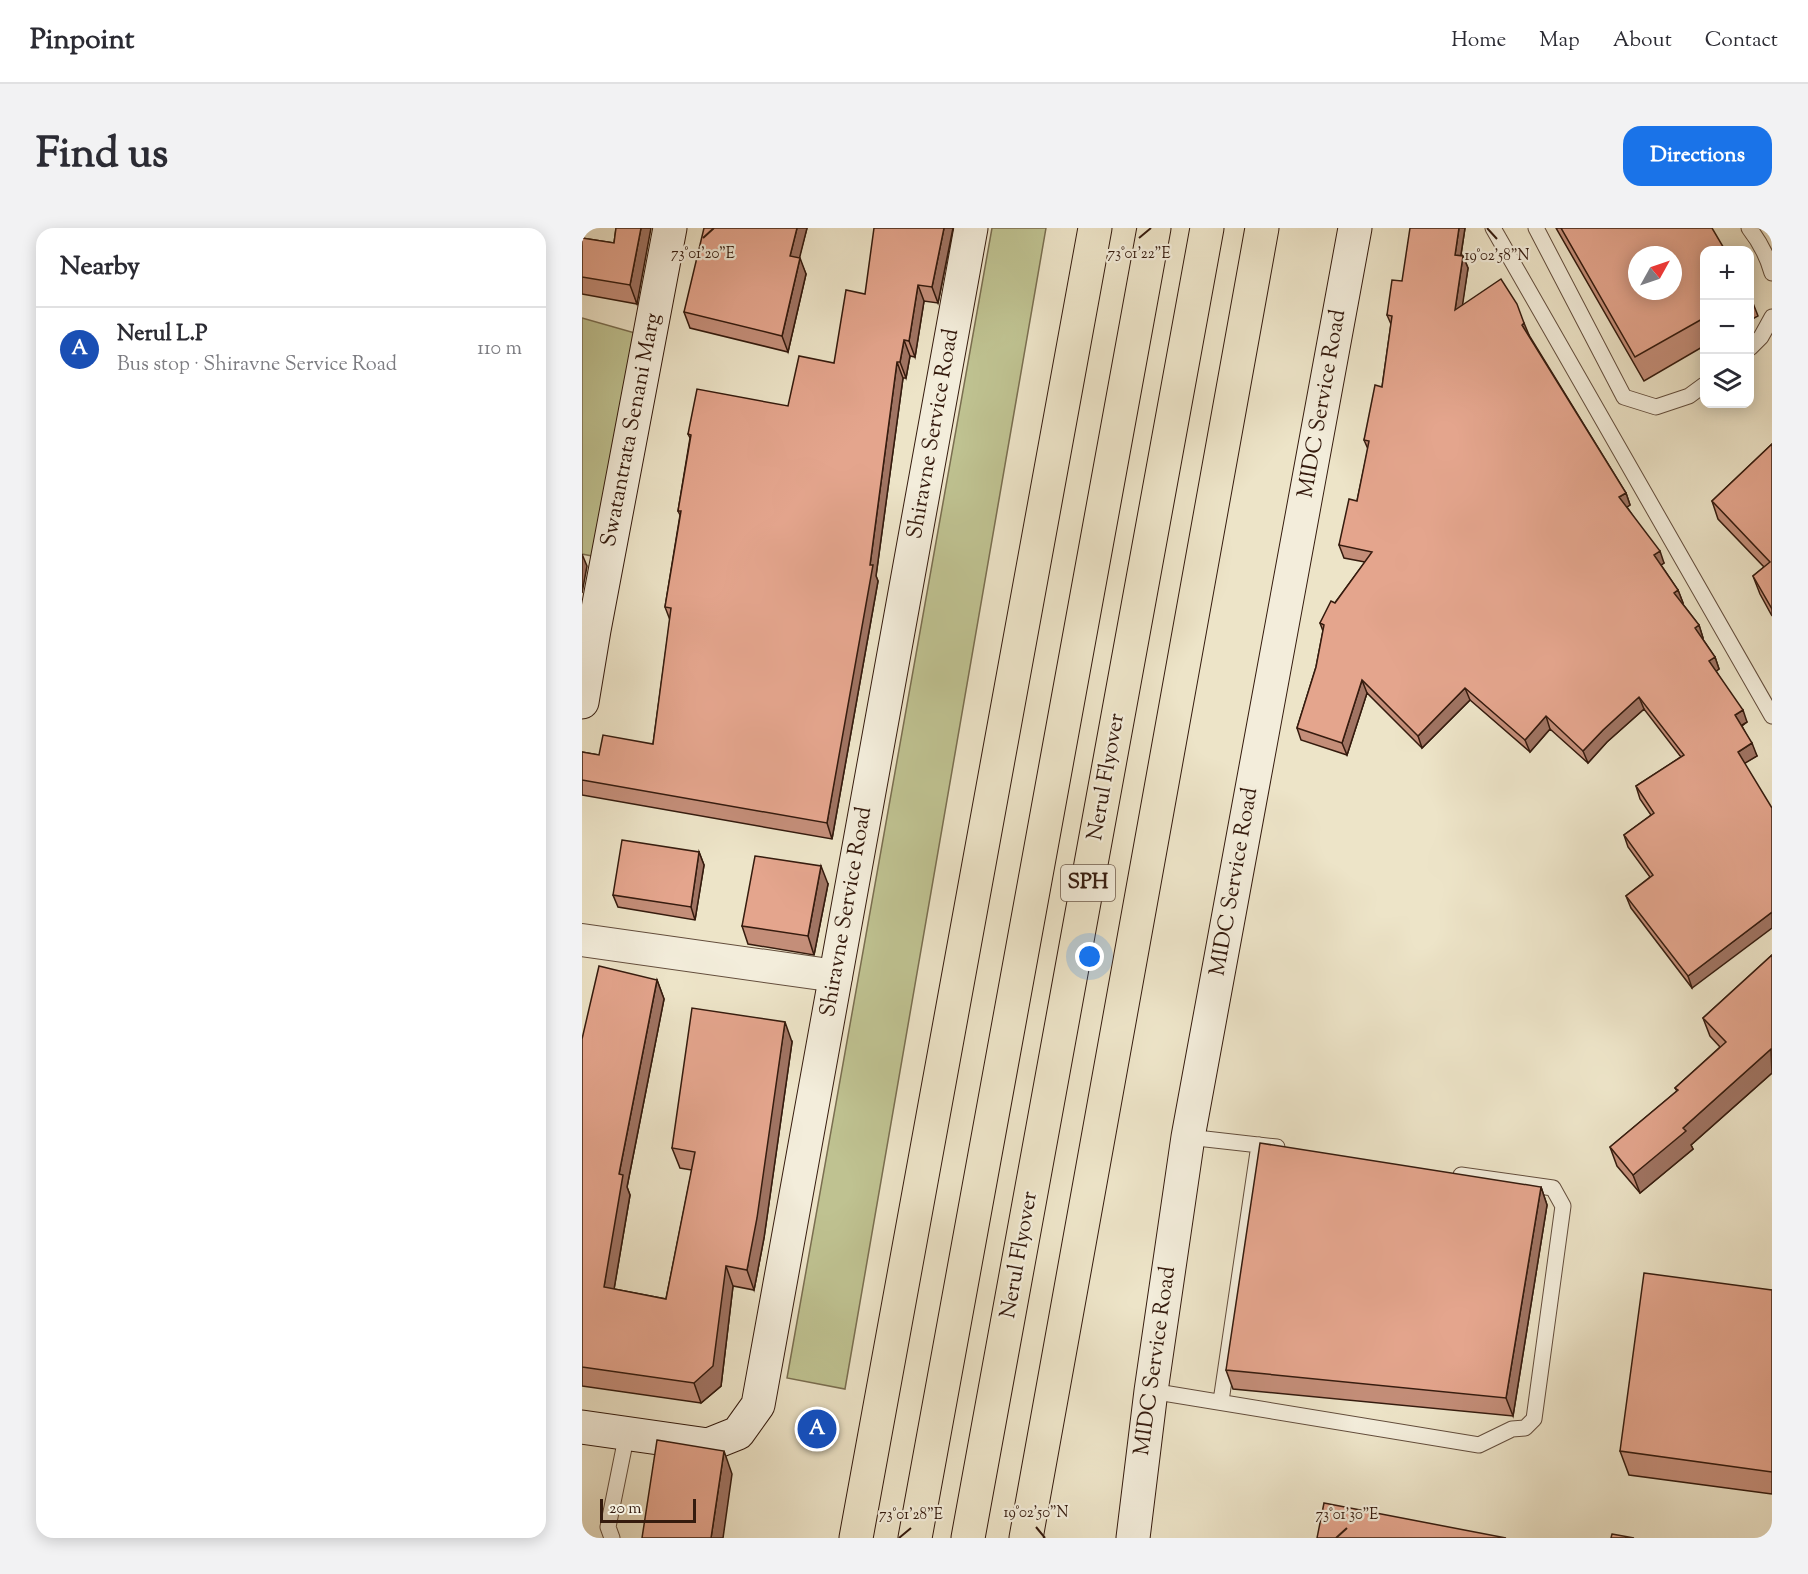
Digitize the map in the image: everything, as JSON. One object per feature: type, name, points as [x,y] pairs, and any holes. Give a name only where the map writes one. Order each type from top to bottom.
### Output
[{"type":"highway","points":[[856,1538],[1095,228]]},
{"type":"highway","name":"SPH","points":[[915,1538],[1154,228]]},
{"type":"highway","name":"Nerul Flyover","points":[[968,1538],[1207,228]]},
{"type":"highway","points":[[1026,1538],[1262,228]]},
{"type":"street","name":"Swatantrata Senani Marg","points":[[582,702],[588,629],[670,228]]},
{"type":"street","name":"Shiravne Service Road","points":[[582,1427],[708,1445],[738,1433],[758,1405],[971,228]]},
{"type":"street","name":"MIDC Service Road","points":[[1133,1538],[1151,1391],[1188,1137],[1355,228]]},
{"type":"street","points":[[582,940],[836,976]]},
{"type":"lane","points":[[1493,228],[1772,716]]},
{"type":"lane","points":[[1536,228],[1624,397],[1656,407],[1689,396],[1700,389]]},
{"type":"lane","points":[[1749,228],[1768,258],[1772,273]]},
{"type":"lane","points":[[1754,343],[1761,337],[1772,317]]},
{"type":"lane","points":[[1188,1137],[1294,1150]]},
{"type":"lane","points":[[1221,1401],[1259,1144]]},
{"type":"lane","points":[[1151,1391],[1479,1445],[1512,1429],[1525,1428],[1534,1419],[1563,1206],[1552,1188],[1447,1172]]},
{"type":"lane","points":[[612,1538],[608,1527],[627,1433]]},
{"type":"green space","points":[[992,228],[1046,228],[845,1389],[787,1378]]},
{"type":"green space","points":[[582,318],[642,335],[597,557],[582,554]]},
{"type":"building","points":[[616,228],[641,228],[630,285],[582,277],[582,238],[614,243]]},
{"type":"building","points":[[704,228],[797,228],[790,256],[800,258],[782,336],[684,312]]},
{"type":"building","points":[[874,228],[944,228],[932,287],[918,285],[909,341],[904,340],[900,362],[897,362],[870,565],[873,565],[827,823],[582,780],[582,752],[599,755],[603,735],[653,744],[671,608],[665,607],[681,511],[678,511],[691,435],[688,434],[697,389],[788,406],[799,356],[834,363],[846,290],[865,294]]},
{"type":"building","points":[[1410,228],[1459,228],[1455,255],[1463,256],[1455,310],[1501,279],[1517,304],[1524,323],[1522,325],[1626,493],[1619,497],[1660,551],[1654,555],[1678,590],[1674,593],[1699,625],[1695,628],[1715,657],[1709,661],[1743,710],[1735,715],[1752,743],[1738,752],[1772,808],[1772,912],[1688,976],[1626,896],[1653,875],[1624,835],[1654,813],[1636,786],[1684,755],[1639,697],[1583,751],[1546,716],[1525,740],[1465,688],[1418,736],[1362,680],[1342,743],[1297,728],[1316,667],[1324,625],[1320,623],[1331,601],[1335,603],[1372,552],[1339,545],[1349,499],[1357,501],[1369,441],[1364,440],[1375,385],[1382,387],[1392,316],[1387,315],[1392,280],[1402,281]]},
{"type":"building","points":[[1561,228],[1712,228],[1723,246],[1700,246],[1700,320],[1635,357]]},
{"type":"building","points":[[1772,444],[1772,609],[1753,576],[1770,562],[1712,501]]},
{"type":"building","points":[[622,840],[699,852],[691,907],[613,895]]},
{"type":"building","points":[[755,856],[821,866],[808,936],[742,926]]},
{"type":"building","points":[[1772,955],[1772,1049],[1683,1128],[1686,1131],[1633,1175],[1610,1147],[1678,1090],[1675,1088],[1726,1042],[1703,1018]]},
{"type":"building","points":[[599,966],[657,980],[619,1174],[623,1175],[604,1287],[666,1299],[695,1152],[672,1148],[692,1008],[785,1022],[757,1218],[747,1270],[726,1266],[713,1366],[694,1383],[582,1367],[582,1039]]},
{"type":"building","points":[[1260,1143],[1541,1187],[1506,1398],[1226,1370]]},
{"type":"building","points":[[1644,1273],[1772,1290],[1772,1472],[1620,1451]]},
{"type":"building","points":[[657,1440],[724,1451],[711,1538],[642,1538]]},
{"type":"building","points":[[1324,1503],[1506,1538],[1317,1538]]},
{"type":"building","points":[[1612,1534],[1634,1538],[1611,1538]]},
{"type":"place","name":"Nerul L.P","points":[[817,1429]]}]
